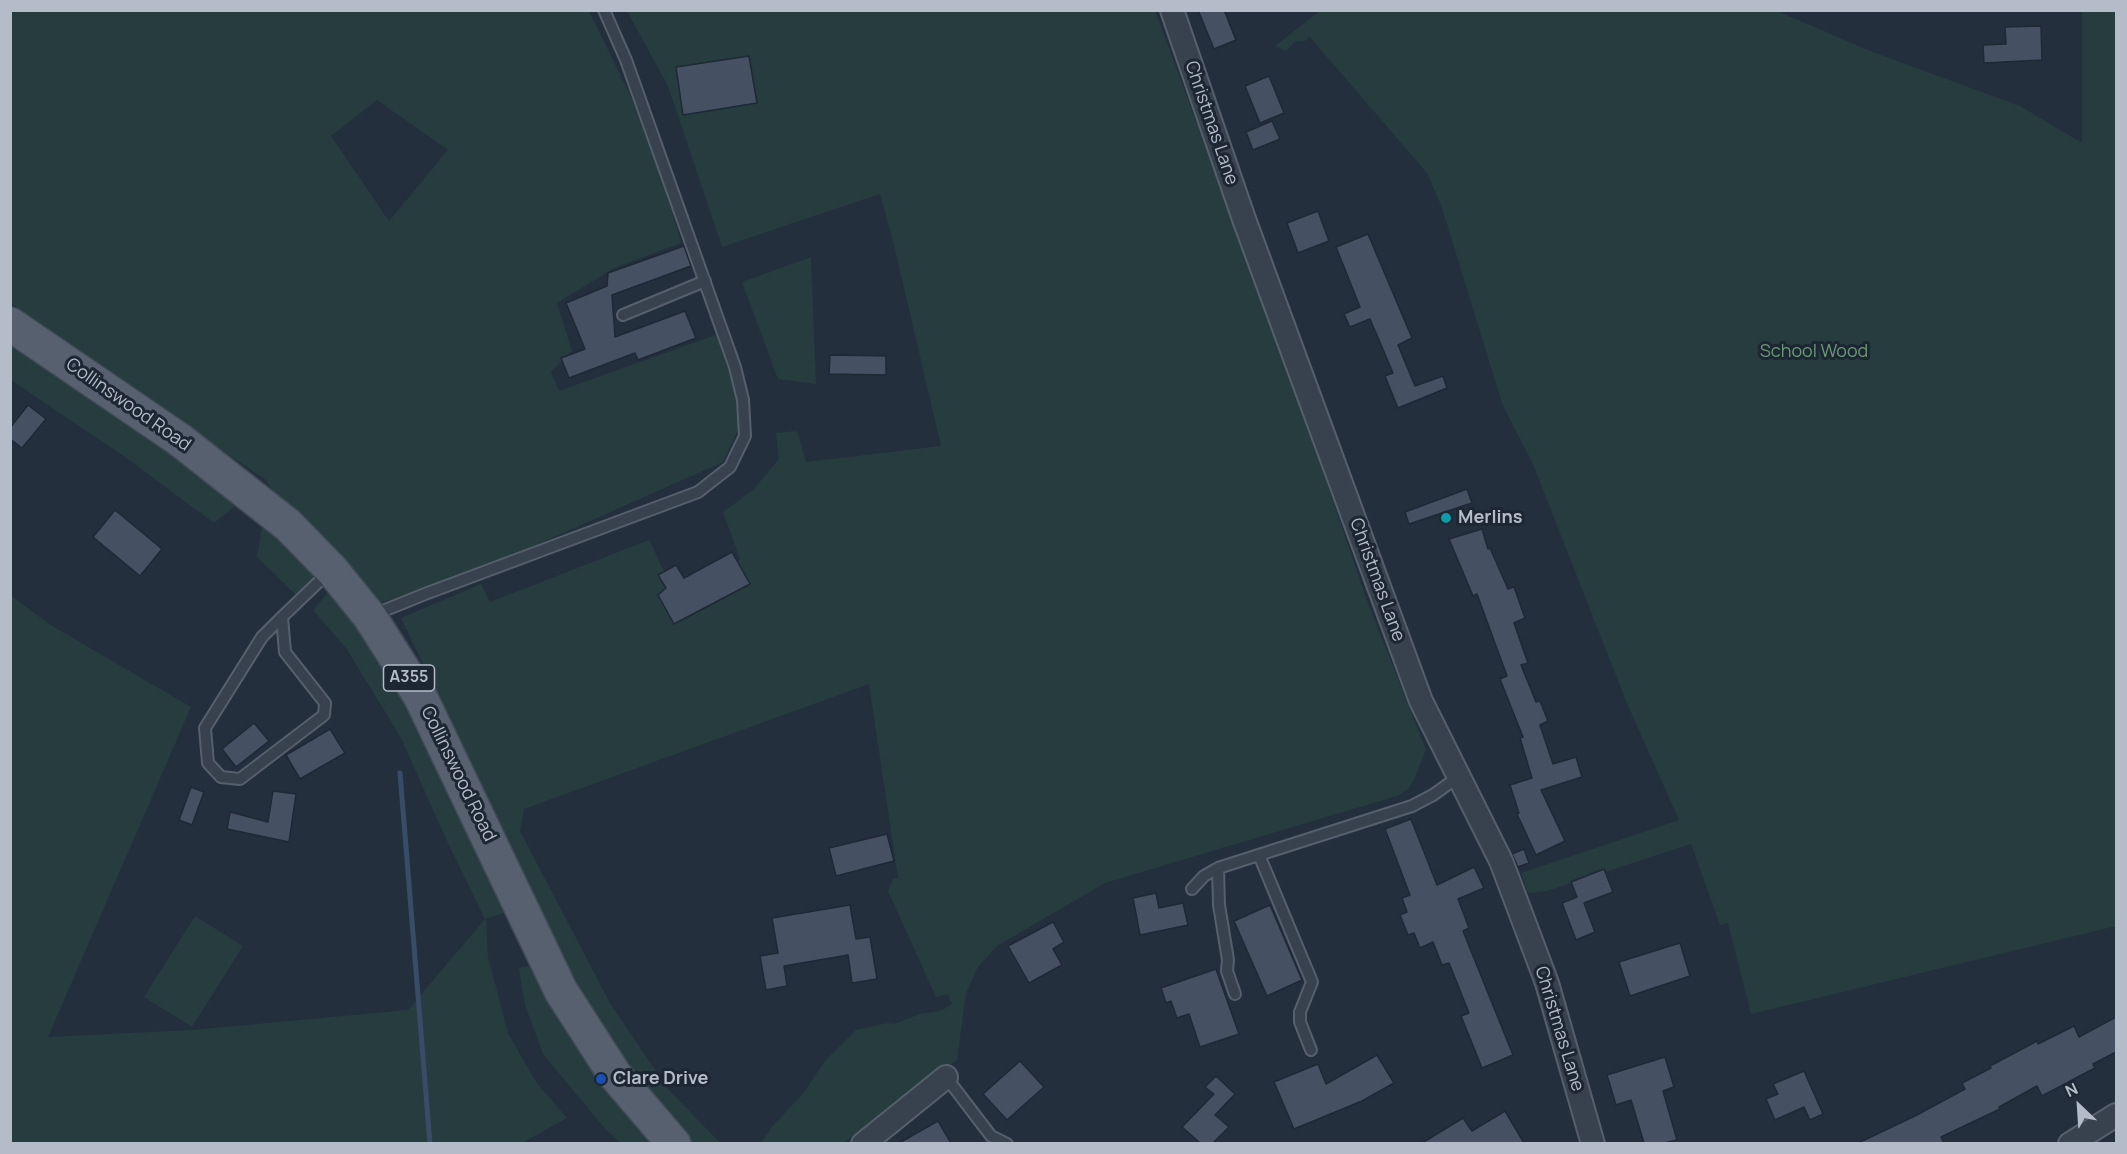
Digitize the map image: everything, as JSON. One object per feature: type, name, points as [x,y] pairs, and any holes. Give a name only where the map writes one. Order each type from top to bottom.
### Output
[{"type":"main road","name":"Collinswood Road","points":[[10,324],[180,440],[288,525],[332,570],[370,617],[420,696],[561,991],[615,1075],[674,1143]]},
{"type":"street","name":"Christmas Lane","points":[[1172,10],[1244,219],[1421,701],[1502,861],[1548,983],[1593,1143]]},
{"type":"street","points":[[864,1143],[946,1077]]},
{"type":"street","points":[[2070,1143],[2116,1115]]},
{"type":"lane","points":[[370,617],[425,594],[698,492],[730,468],[745,436],[743,400],[735,366],[626,60],[604,10]]},
{"type":"lane","points":[[623,315],[705,281]]},
{"type":"lane","points":[[282,617],[285,652],[325,703],[324,715],[240,779],[221,777],[208,763],[205,728],[262,637],[282,617],[332,570]]},
{"type":"lane","points":[[1192,889],[1204,876],[1218,868],[1412,806],[1433,795],[1458,777]]},
{"type":"lane","points":[[1259,855],[1312,982],[1300,1012],[1300,1022],[1311,1050]]},
{"type":"lane","points":[[1218,868],[1219,905],[1228,960],[1227,971],[1235,994]]},
{"type":"lane","points":[[946,1077],[991,1136],[1007,1143]]},
{"type":"green space","points":[[11,11],[589,11],[652,140],[681,243],[614,268],[557,303],[572,351],[551,372],[559,391],[718,334],[750,404],[723,462],[473,573],[378,604],[279,501],[266,480],[136,392],[11,303]],"holes":[[[377,100],[448,150],[389,221],[331,136]]]},
{"type":"green space","points":[[627,11],[1155,11],[1281,347],[1366,598],[1426,750],[1413,782],[1408,789],[1397,796],[1105,883],[997,946],[978,967],[966,993],[957,1060],[843,1143],[761,1143],[771,1128],[805,1091],[825,1061],[856,1030],[888,1023],[894,1024],[920,1014],[940,1011],[952,1004],[948,994],[936,997],[888,891],[893,879],[898,878],[869,684],[524,809],[520,831],[611,1005],[668,1089],[720,1143],[690,1143],[607,1038],[563,955],[401,618],[481,584],[490,602],[649,540],[674,592],[661,598],[672,620],[740,559],[723,512],[753,490],[779,459],[776,433],[797,431],[806,462],[941,446],[880,194],[722,247],[668,86]]},
{"type":"green space","name":"School Wood","points":[[1320,11],[1777,11],[1870,51],[2020,106],[2082,143],[2082,11],[2116,11],[2116,926],[1751,1014],[1728,923],[1720,925],[1691,844],[1547,891],[1528,893],[1521,873],[1679,820],[1626,701],[1532,462],[1503,406],[1441,205],[1427,173],[1309,36],[1305,41],[1294,42],[1286,51],[1275,46]]},
{"type":"green space","points":[[811,257],[816,384],[778,379],[742,282]]},
{"type":"green space","points":[[10,337],[241,501],[214,523],[125,457],[11,380]]},
{"type":"green space","points":[[264,516],[315,569],[315,581],[297,596],[257,557]]},
{"type":"green space","points":[[331,589],[421,719],[509,911],[486,919],[488,957],[508,1033],[536,1082],[567,1118],[520,1144],[11,1143],[10,595],[49,624],[191,707],[48,1037],[192,1030],[408,1010],[485,919],[401,738],[346,648],[313,610]]},
{"type":"green space","points":[[195,916],[243,946],[192,1027],[144,997]]},
{"type":"green space","points":[[538,964],[654,1143],[621,1143],[606,1130],[543,1054],[525,1005],[519,968]]},
{"type":"building","points":[[1198,10],[1224,10],[1236,40],[1214,49]]},
{"type":"building","points":[[2041,26],[2042,60],[1984,63],[1983,45],[2006,44],[2005,27]]},
{"type":"building","points":[[749,56],[757,103],[683,115],[676,67]]},
{"type":"building","points":[[1269,76],[1284,113],[1260,123],[1245,86]]},
{"type":"building","points":[[1272,121],[1280,139],[1253,150],[1246,132]]},
{"type":"building","points":[[1318,211],[1329,241],[1298,253],[1287,223]]},
{"type":"building","points":[[1368,234],[1412,338],[1398,345],[1415,386],[1443,376],[1447,388],[1398,408],[1385,376],[1393,373],[1370,319],[1350,327],[1344,314],[1360,307],[1336,247]]},
{"type":"building","points":[[684,246],[691,266],[612,295],[615,337],[685,311],[696,338],[638,360],[635,353],[569,378],[561,358],[585,349],[566,303],[607,286],[608,273]]},
{"type":"building","points":[[830,355],[886,356],[886,375],[829,374]]},
{"type":"building","points":[[28,405],[46,419],[22,448],[10,439],[10,428]]},
{"type":"building","points":[[1467,489],[1472,503],[1409,524],[1405,512]]},
{"type":"building","points":[[115,510],[162,549],[140,576],[93,537]]},
{"type":"building","points":[[1482,529],[1488,549],[1490,548],[1508,589],[1514,587],[1525,618],[1514,623],[1528,663],[1521,665],[1536,702],[1540,701],[1548,721],[1540,725],[1553,764],[1576,757],[1582,777],[1541,790],[1565,841],[1536,855],[1517,814],[1519,813],[1510,785],[1532,778],[1520,738],[1523,737],[1500,679],[1507,676],[1477,594],[1473,596],[1449,539]]},
{"type":"building","points":[[732,552],[750,584],[674,624],[658,595],[666,588],[658,575],[676,565],[684,578]]},
{"type":"building","points":[[254,723],[269,741],[236,767],[222,749]]},
{"type":"building","points":[[330,729],[345,753],[300,779],[286,755]]},
{"type":"building","points":[[191,787],[204,792],[192,825],[179,820]]},
{"type":"building","points":[[273,791],[296,794],[289,842],[227,829],[230,812],[268,822]]},
{"type":"building","points":[[1411,819],[1437,885],[1474,867],[1484,888],[1458,899],[1469,928],[1463,931],[1513,1055],[1482,1068],[1461,1016],[1469,1013],[1449,963],[1442,965],[1433,942],[1420,948],[1414,933],[1408,935],[1400,915],[1407,912],[1402,898],[1410,895],[1385,829]]},
{"type":"building","points":[[887,834],[894,861],[836,876],[829,848]]},
{"type":"building","points":[[1524,849],[1529,863],[1518,867],[1512,854]]},
{"type":"building","points":[[1604,869],[1613,892],[1584,903],[1595,932],[1576,940],[1562,903],[1577,897],[1571,882]]},
{"type":"building","points":[[1156,893],[1159,908],[1183,903],[1188,925],[1140,935],[1133,898]]},
{"type":"building","points":[[850,905],[856,939],[870,937],[877,979],[852,983],[848,955],[784,966],[787,986],[766,990],[760,956],[778,953],[772,918]]},
{"type":"building","points":[[1270,905],[1302,980],[1267,996],[1234,921]]},
{"type":"building","points":[[1053,922],[1064,942],[1053,949],[1062,965],[1029,983],[1008,946]]},
{"type":"building","points":[[1680,943],[1690,976],[1630,996],[1619,962]]},
{"type":"building","points":[[1216,969],[1239,1034],[1200,1047],[1189,1014],[1177,1018],[1171,1001],[1166,1003],[1161,988]]},
{"type":"building","points":[[2116,1017],[2116,1052],[2093,1064],[2095,1068],[2042,1096],[2037,1086],[1999,1107],[2000,1109],[1941,1137],[1944,1143],[1858,1143],[1965,1089],[1962,1083],[2037,1041],[2038,1044],[2074,1026],[2079,1037]]},
{"type":"building","points":[[1377,1055],[1394,1083],[1362,1101],[1294,1129],[1274,1082],[1318,1064],[1326,1084]]},
{"type":"building","points":[[1665,1057],[1674,1087],[1663,1091],[1677,1140],[1664,1143],[1644,1143],[1631,1100],[1616,1105],[1607,1075]]},
{"type":"building","points":[[1020,1061],[1044,1087],[1007,1120],[983,1094]]},
{"type":"building","points":[[1804,1071],[1823,1114],[1810,1120],[1804,1107],[1775,1120],[1766,1099],[1778,1094],[1773,1084]]},
{"type":"building","points":[[1216,1076],[1235,1094],[1215,1115],[1229,1127],[1213,1143],[1200,1143],[1182,1127],[1214,1094],[1205,1087]]},
{"type":"building","points":[[1505,1111],[1524,1143],[1422,1143],[1463,1118],[1472,1131]]},
{"type":"building","points":[[938,1121],[951,1143],[899,1143]]},
{"type":"waterway","points":[[400,773],[430,1144]]},
{"type":"place","name":"Merlins","points":[[1446,518]]},
{"type":"place","name":"Clare Drive","points":[[601,1079]]}]
